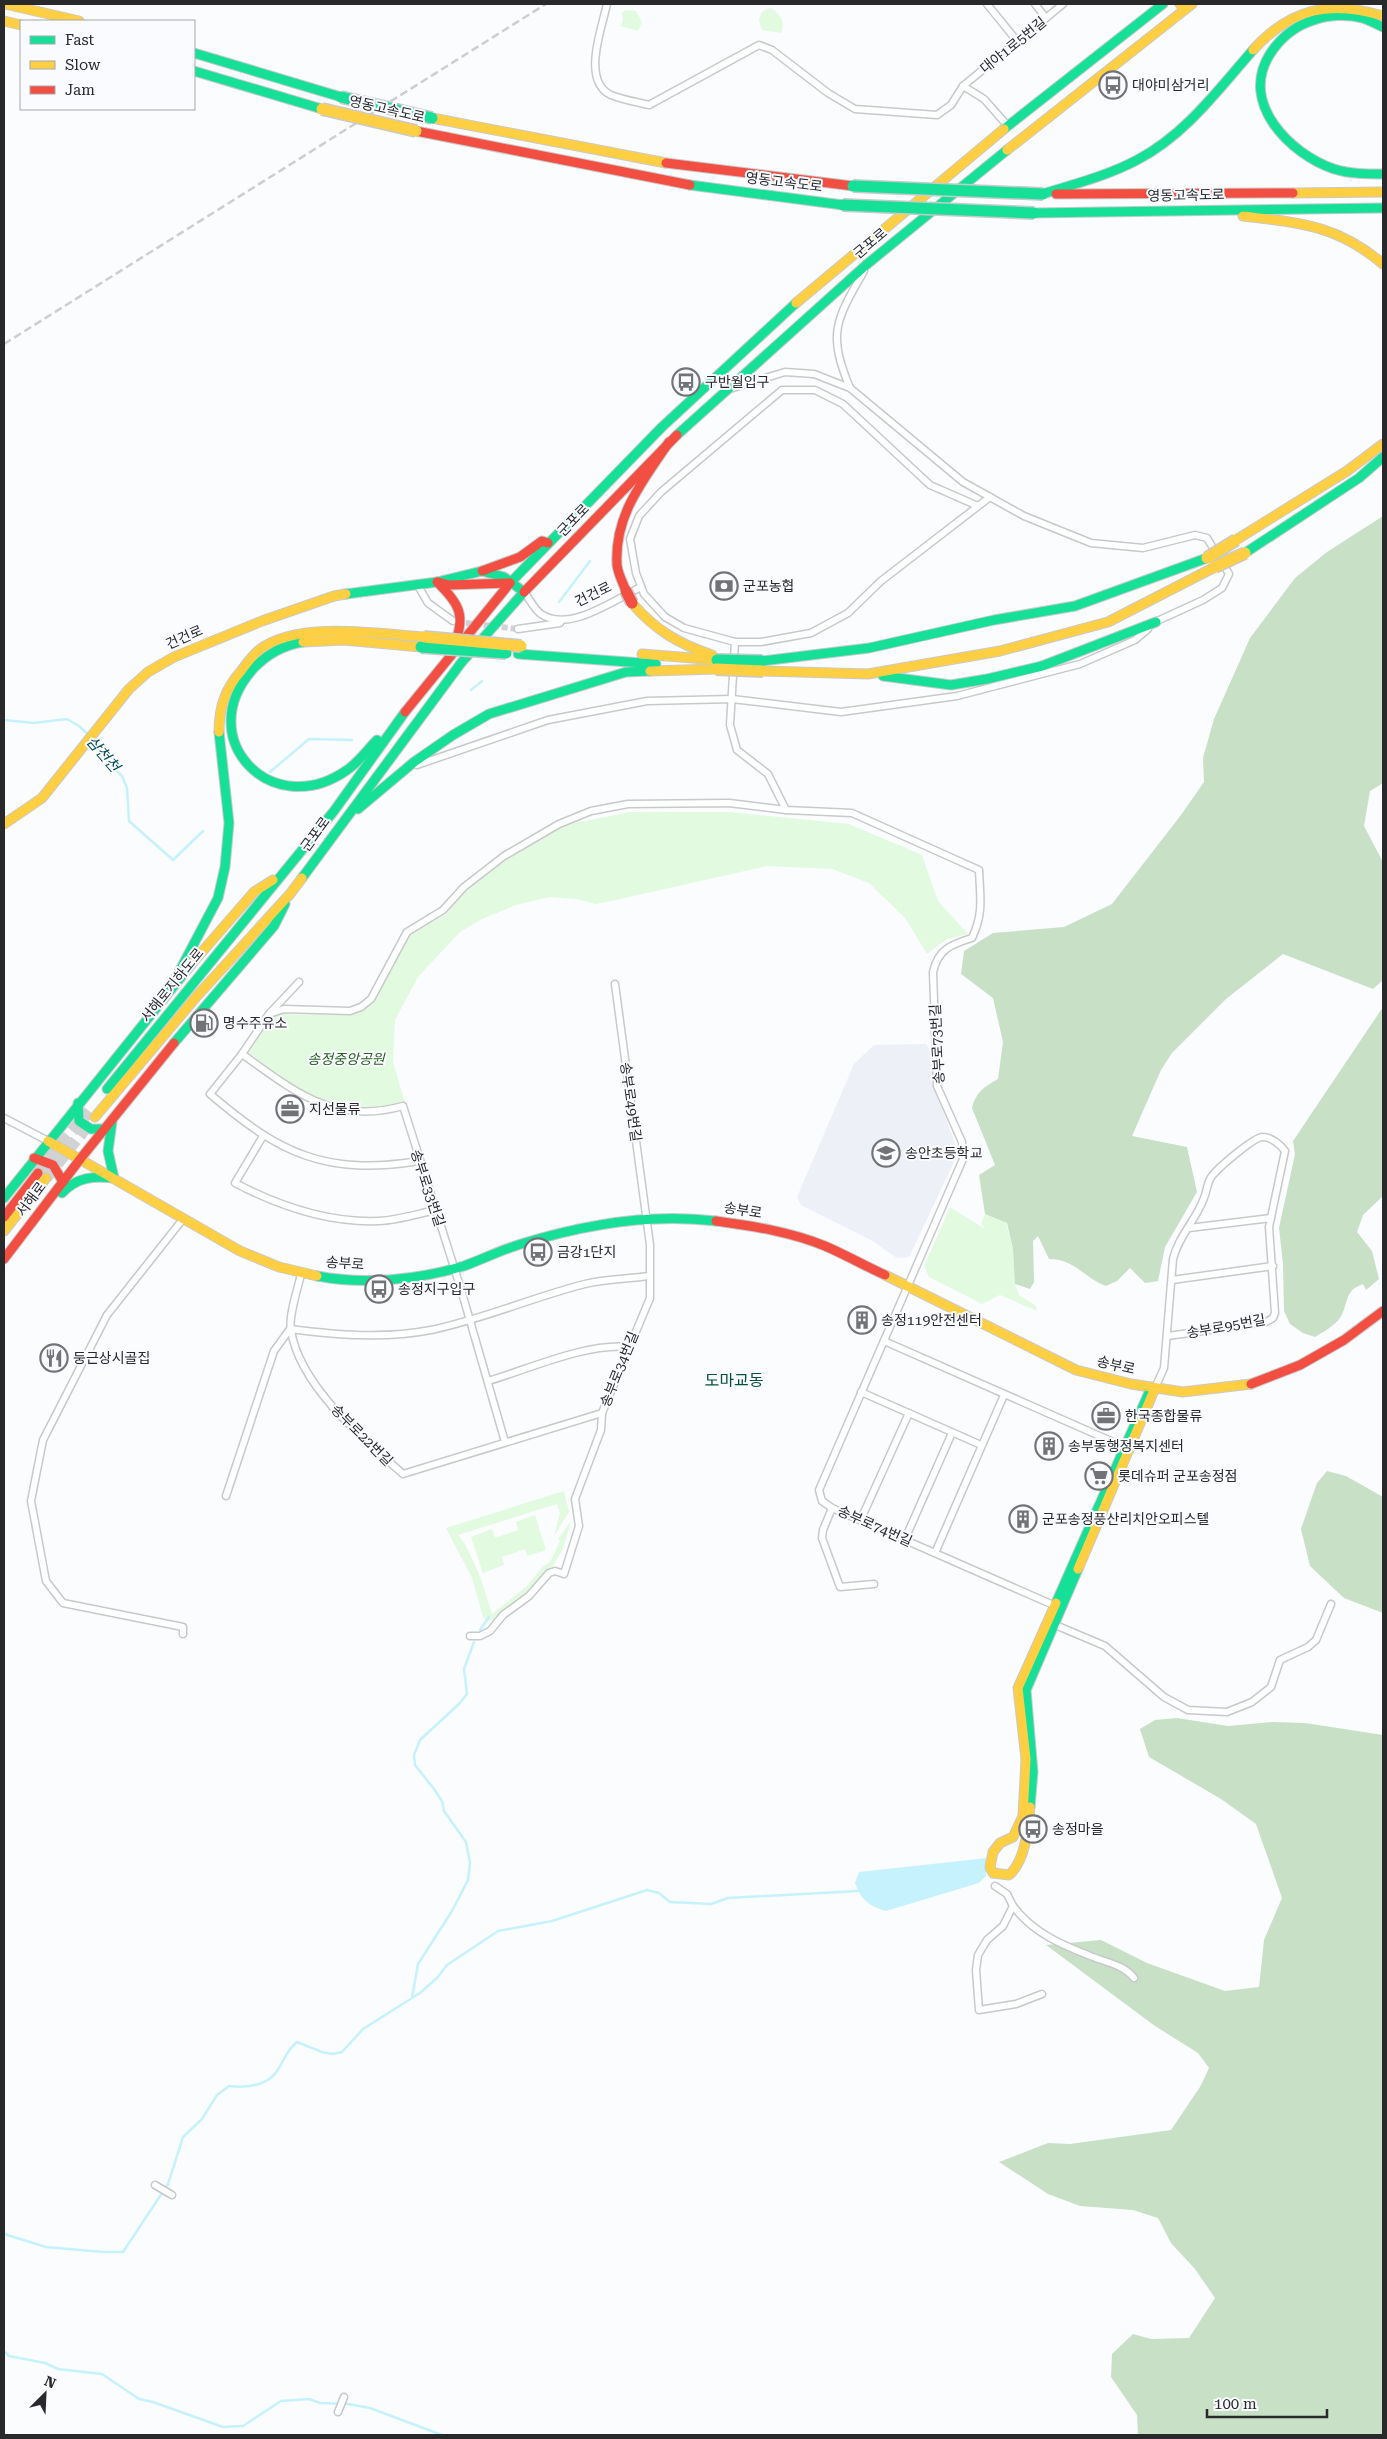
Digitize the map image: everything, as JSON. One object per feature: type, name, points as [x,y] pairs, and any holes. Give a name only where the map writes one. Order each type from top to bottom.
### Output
[{"type":"main road","points":[[5,4],[75,20]]},
{"type":"main road","points":[[32,4],[85,20]]},
{"type":"main road","name":"군포로","points":[[48,1141],[170,989],[254,892],[278,877],[334,811],[402,716],[450,654],[510,583],[656,432],[715,376],[854,254],[1007,125],[1163,4]]},
{"type":"main road","name":"군포로","points":[[81,1158],[202,1010],[274,926],[290,894],[461,663],[524,592],[669,442],[866,265],[1186,6]]},
{"type":"main road","points":[[1043,194],[1099,176],[1137,159],[1162,143],[1187,122],[1276,26],[1313,10],[1336,6],[1360,8],[1383,16]]},
{"type":"main road","points":[[1383,27],[1359,17],[1336,15],[1316,17],[1299,24],[1281,36],[1266,57],[1260,80],[1262,105],[1273,127],[1291,146],[1319,164],[1344,172],[1383,174]]},
{"type":"main road","points":[[4,21],[20,25]]},
{"type":"main road","name":"영동고속도로","points":[[195,53],[341,97],[432,118],[688,167],[852,186],[1043,194],[1383,192]]},
{"type":"main road","name":"영동고속도로","points":[[195,71],[322,109],[416,131],[682,184],[843,205],[1034,213],[1383,208]]},
{"type":"main road","points":[[1194,210],[1313,224],[1346,237],[1368,250],[1383,264]]},
{"type":"main road","points":[[1347,471],[1383,436]]},
{"type":"main road","points":[[669,442],[626,508],[618,541],[617,567],[626,591],[632,603],[647,623],[668,639],[732,661],[762,666],[869,648],[994,620],[1075,606],[1161,576],[1206,558],[1347,471],[1383,444]]},
{"type":"main road","points":[[1359,478],[1383,457]]},
{"type":"main road","points":[[868,674],[918,667],[1000,651],[1108,622],[1245,553],[1383,463]]},
{"type":"main road","points":[[482,571],[520,558],[542,541],[548,543]]},
{"type":"main road","name":"건건로","points":[[4,824],[42,798],[129,689],[148,672],[174,657],[262,621],[334,596],[437,582],[482,571],[504,577],[524,592]]},
{"type":"main road","points":[[437,582],[454,597],[462,616],[461,631],[450,654]]},
{"type":"main road","name":"건건로","points":[[437,582],[449,585],[510,583]]},
{"type":"main road","points":[[170,989],[218,898],[225,866],[228,823],[219,744],[219,711],[230,683],[259,650],[277,640],[299,634],[341,632],[423,642],[519,650],[868,674],[952,685],[1042,666],[1156,622]]},
{"type":"main road","points":[[402,716],[346,771],[318,785],[289,786],[263,779],[247,764],[234,745],[230,715],[239,687],[251,670],[263,660],[285,648],[299,643],[340,641],[423,642]]},
{"type":"main road","points":[[343,822],[405,770],[453,735],[489,714],[626,672],[732,661]]},
{"type":"main road","name":"서해로지하도로","points":[[278,877],[92,1114],[290,894]]},
{"type":"main road","points":[[6,1255],[28,1235],[68,1185],[78,1178],[84,1177],[114,1178],[108,1151],[109,1125],[94,1130],[86,1128],[79,1121],[78,1103]]},
{"type":"main road","name":"송부로","points":[[48,1141],[81,1158],[239,1252],[301,1274],[369,1280],[408,1277],[454,1268],[521,1244],[594,1225],[646,1220],[703,1219],[795,1234],[826,1246],[1076,1370],[1097,1377],[1183,1392],[1247,1385],[1300,1365],[1344,1340],[1383,1311]]},
{"type":"main road","name":"서해로","points":[[4,1198],[48,1141]]},
{"type":"main road","points":[[34,1158],[54,1165],[63,1182]]},
{"type":"main road","name":"서해로","points":[[6,1255],[81,1158]]},
{"type":"main road","points":[[4,1217],[42,1175],[4,1232]]},
{"type":"main road","points":[[1057,1606],[1053,1624],[1026,1690],[1033,1772],[1029,1820],[1022,1854],[1016,1869],[1009,1875],[993,1874],[990,1867],[993,1852],[1000,1843],[1013,1837],[1023,1816],[1026,1759],[1018,1688],[1057,1606],[1153,1388]]},
{"type":"street","points":[[607,4],[594,65],[601,87],[610,95],[649,105],[759,45],[772,50],[828,93],[855,109],[937,115],[951,105],[963,86],[984,99],[1007,125]]},
{"type":"street","points":[[987,4],[1017,41]]},
{"type":"street","points":[[1035,4],[1046,18]]},
{"type":"street","name":"대야1로5번길","points":[[963,86],[1063,4]]},
{"type":"street","points":[[850,388],[838,361],[835,339],[840,317],[866,265]]},
{"type":"street","points":[[405,770],[548,720],[647,701],[732,699],[840,712],[957,696],[1080,664],[1135,640],[1156,622],[1203,600],[1222,588],[1229,574],[1207,538],[1195,535],[1143,548],[1091,543],[1024,516],[963,482],[850,388],[814,374],[785,372],[729,389]]},
{"type":"street","points":[[978,506],[930,485],[843,404],[815,390],[782,390],[661,492],[639,516],[630,539],[636,573],[644,594],[665,617],[684,628],[735,642],[761,642],[811,633],[848,613],[881,581],[990,497]]},
{"type":"street","points":[[417,584],[428,603],[453,621]]},
{"type":"street","name":"건건로","points":[[524,592],[540,613],[556,620],[574,620],[641,587]]},
{"type":"street","points":[[518,629],[574,620]]},
{"type":"street","points":[[735,642],[730,725],[737,750],[768,774],[786,810]]},
{"type":"street","points":[[269,1014],[284,1009],[350,1012],[360,1007],[371,999],[407,932],[443,910],[464,886],[504,856],[558,824],[591,811],[628,804],[729,803],[786,810]]},
{"type":"street","name":"송부로73번길","points":[[786,810],[852,813],[979,870],[981,915],[977,929],[972,938],[944,948],[935,961],[933,972],[937,1086],[962,1142],[964,1153],[959,1170],[907,1286]]},
{"type":"street","points":[[299,982],[269,1014],[242,1054],[210,1094],[244,1124],[289,1150],[333,1164],[356,1167],[392,1166],[419,1161]]},
{"type":"street","name":"송부로49번길","points":[[615,984],[646,1220]]},
{"type":"street","name":"송부로33번길","points":[[242,1054],[292,1090],[328,1107],[361,1112],[384,1112],[403,1106],[470,1320],[488,1382],[501,1443]]},
{"type":"street","points":[[4,1118],[48,1141]]},
{"type":"street","points":[[263,1136],[235,1183],[278,1203],[324,1216],[379,1221],[436,1210]]},
{"type":"street","name":"송부로95번길","points":[[1153,1388],[1164,1368],[1177,1246],[1204,1199],[1210,1178],[1254,1140],[1263,1136],[1282,1146],[1285,1151],[1271,1218],[1269,1240],[1273,1266],[1275,1305],[1273,1318],[1266,1322],[1168,1336]]},
{"type":"street","points":[[1188,1228],[1271,1218]]},
{"type":"street","points":[[183,1219],[107,1315],[43,1440],[31,1501],[46,1581],[63,1603],[72,1607],[183,1627],[183,1634]]},
{"type":"street","name":"송부로34번길","points":[[501,1443],[602,1413],[650,1298],[650,1245],[646,1220]]},
{"type":"street","points":[[1172,1280],[1273,1266]]},
{"type":"street","name":"송부로22번길","points":[[301,1274],[290,1329],[298,1358],[332,1407],[403,1474],[501,1443]]},
{"type":"street","points":[[226,1496],[274,1351],[290,1329],[347,1335],[388,1335],[430,1330],[470,1320],[586,1284],[649,1276]]},
{"type":"street","name":"송부로74번길","points":[[907,1286],[819,1490],[822,1501],[832,1508],[1057,1606]]},
{"type":"street","points":[[884,1341],[1127,1448]]},
{"type":"street","points":[[488,1382],[590,1350],[611,1346],[628,1347]]},
{"type":"street","points":[[861,1392],[981,1445]]},
{"type":"street","points":[[935,1552],[1004,1395]]},
{"type":"street","points":[[470,1636],[480,1636],[490,1631],[503,1615],[533,1592],[549,1573],[555,1571],[564,1574],[579,1526],[575,1498],[601,1430],[602,1413]]},
{"type":"street","points":[[861,1519],[909,1413]]},
{"type":"street","points":[[905,1539],[952,1433]]},
{"type":"street","points":[[832,1508],[823,1530],[822,1538],[840,1587],[874,1584]]},
{"type":"street","points":[[1053,1624],[1105,1646],[1177,1706],[1188,1710],[1227,1712],[1252,1702],[1272,1687],[1280,1660],[1308,1647],[1316,1640],[1331,1604]]},
{"type":"street","points":[[995,1886],[1007,1894],[1012,1906],[1024,1922],[1043,1934],[1116,1965],[1129,1972],[1134,1978]]},
{"type":"street","points":[[1012,1906],[1003,1926],[987,1940],[978,1954],[976,1970],[979,2010],[1016,2004],[1042,1994]]},
{"type":"street","points":[[155,2185],[172,2195]]},
{"type":"street","points":[[338,2412],[344,2397]]},
{"type":"shaded area","name":"송안초등학교","points":[[926,1044],[931,1051],[932,1082],[957,1148],[956,1158],[909,1257],[897,1258],[871,1240],[801,1205],[797,1197],[854,1064],[874,1045]]},
{"type":"green space","points":[[771,8],[781,19],[783,25],[781,33],[762,30],[759,21],[761,13]]},
{"type":"green space","points":[[625,10],[636,11],[642,22],[638,31],[620,26],[623,21],[622,13]]},
{"type":"green space","points":[[1383,516],[1383,783],[1370,791],[1364,826],[1383,862],[1383,980],[1373,989],[1283,954],[1226,999],[1172,1053],[1161,1070],[1132,1136],[1187,1147],[1197,1192],[1165,1247],[1158,1281],[1145,1283],[1130,1268],[1117,1281],[1106,1286],[1098,1283],[1073,1265],[1049,1259],[1038,1236],[1033,1241],[1034,1282],[1030,1289],[1015,1284],[1013,1249],[1007,1223],[985,1214],[979,1175],[995,1165],[972,1108],[981,1090],[998,1079],[1003,1042],[993,998],[961,974],[964,951],[993,933],[1064,927],[1112,904],[1181,815],[1204,782],[1203,758],[1214,719],[1250,638],[1295,578],[1327,552]]},
{"type":"green space","name":"송정중앙공원","points":[[630,812],[728,812],[849,824],[922,855],[938,901],[968,934],[947,939],[927,954],[905,918],[869,883],[832,869],[767,866],[595,904],[576,899],[550,897],[516,905],[482,919],[460,932],[418,977],[395,1020],[393,1062],[405,1103],[362,1107],[319,1099],[293,1086],[249,1053],[271,1018],[283,1014],[352,1015],[364,1010],[375,1001],[410,935],[446,914],[466,889],[504,859],[560,826]]},
{"type":"green space","points":[[1383,1007],[1383,1196],[1363,1215],[1357,1232],[1372,1251],[1379,1279],[1366,1290],[1363,1284],[1352,1290],[1340,1318],[1332,1326],[1315,1337],[1303,1333],[1290,1324],[1284,1311],[1283,1264],[1279,1228],[1295,1154],[1293,1141]]},
{"type":"green space","points":[[950,1207],[985,1229],[981,1224],[985,1214],[1006,1223],[1013,1249],[1015,1284],[1019,1295],[1036,1306],[1037,1311],[1000,1295],[982,1304],[929,1277],[924,1266]]},
{"type":"green space","points":[[1327,1471],[1346,1476],[1383,1497],[1383,1613],[1344,1598],[1310,1566],[1301,1529],[1317,1483]]},
{"type":"green space","points":[[564,1491],[569,1512],[554,1536],[560,1513],[557,1504],[458,1535],[465,1544],[480,1576],[492,1614],[527,1586],[543,1566],[550,1562],[560,1541],[558,1539],[571,1521],[563,1549],[553,1566],[546,1570],[530,1591],[496,1619],[487,1621],[483,1617],[472,1578],[446,1528]]},
{"type":"green space","points":[[535,1515],[546,1550],[527,1556],[525,1549],[502,1557],[504,1565],[483,1573],[471,1537],[492,1529],[495,1538],[518,1530],[516,1522]]},
{"type":"green space","points":[[1177,1718],[1228,1726],[1272,1722],[1305,1723],[1383,1735],[1383,2435],[1138,2435],[1137,2415],[1111,2377],[1112,2354],[1133,2334],[1151,2339],[1189,2338],[1215,2298],[1195,2269],[1171,2243],[1158,2218],[1133,2210],[1080,2206],[1048,2194],[999,2162],[1048,2143],[1070,2144],[1171,2130],[1200,2087],[1209,2068],[1198,2053],[1155,2026],[1046,1945],[1101,1940],[1147,1963],[1225,1991],[1259,1987],[1264,1940],[1282,1898],[1256,1824],[1221,1799],[1149,1757],[1140,1729],[1155,1720]]},
{"type":"water","points":[[987,1858],[986,1876],[979,1883],[886,1911],[866,1902],[855,1883],[859,1872]]},
{"type":"waterway","name":"삼천천","points":[[559,602],[590,561]]},
{"type":"waterway","name":"삼천천","points":[[471,690],[482,681]]},
{"type":"waterway","name":"삼천천","points":[[4,720],[34,723],[67,719],[79,726],[97,743],[100,754],[122,776],[127,788],[129,821],[173,860],[203,831]]},
{"type":"waterway","name":"삼천천","points":[[270,772],[309,739],[352,740]]},
{"type":"waterway","points":[[480,1630],[489,1617]]},
{"type":"waterway","points":[[412,1998],[418,1964],[452,1911],[468,1880],[470,1863],[466,1842],[444,1811],[442,1801],[415,1765],[414,1755],[420,1740],[460,1703],[467,1694],[464,1669],[474,1642]]},
{"type":"waterway","points":[[4,2234],[46,2247],[123,2252],[168,2184],[183,2137],[202,2119],[217,2095],[229,2086],[250,2086],[270,2079],[279,2068],[288,2051],[297,2042],[322,2052],[333,2054],[342,2052],[363,2029],[420,1993],[437,1978],[447,1965],[498,1931],[552,1921],[647,1890],[659,1893],[670,1902],[711,1904],[728,1898],[858,1891]]},
{"type":"waterway","points":[[4,2351],[9,2356],[45,2363],[58,2369],[102,2374],[139,2399],[153,2402],[223,2427],[243,2426],[281,2401],[309,2399],[320,2403],[348,2404],[370,2408],[442,2435]]},
{"type":"tunnel","points":[[457,622],[518,629]]},
{"type":"tunnel","points":[[38,1173],[89,1111]]},
{"type":"tunnel","points":[[46,1178],[88,1125]]},
{"type":"railway","points":[[4,344],[546,4]]},
{"type":"traffic: fast","points":[[1004,129],[1163,4]]},
{"type":"traffic: fast","points":[[1383,27],[1362,18],[1344,16],[1319,18],[1300,25],[1283,37],[1270,54],[1262,72],[1261,91],[1265,108],[1274,124],[1286,139],[1301,152],[1317,162],[1340,171],[1383,174]]},
{"type":"traffic: fast","points":[[1043,194],[1114,171],[1154,150],[1186,125],[1200,111],[1253,50]]},
{"type":"traffic: fast","points":[[195,53],[341,97]]},
{"type":"traffic: fast","points":[[195,71],[322,109]]},
{"type":"traffic: fast","points":[[341,97],[432,118]]},
{"type":"traffic: fast","points":[[677,435],[866,265],[1007,150]]},
{"type":"traffic: fast","points":[[690,185],[843,205]]},
{"type":"traffic: fast","points":[[853,186],[1043,194]]},
{"type":"traffic: fast","points":[[843,205],[1034,213]]},
{"type":"traffic: fast","points":[[1034,213],[1383,208]]},
{"type":"traffic: fast","points":[[510,583],[662,427],[796,303]]},
{"type":"traffic: fast","points":[[1245,553],[1359,478],[1383,457]]},
{"type":"traffic: fast","points":[[762,661],[869,648],[994,620],[1075,606],[1207,558]]},
{"type":"traffic: fast","points":[[346,594],[437,582],[482,571],[504,577],[524,592]]},
{"type":"traffic: fast","points":[[302,878],[461,663],[524,592]]},
{"type":"traffic: fast","points":[[883,676],[951,685],[987,679],[1042,666],[1156,622]]},
{"type":"traffic: fast","points":[[303,642],[282,648],[264,659],[253,669],[236,695],[231,721],[236,745],[249,765],[268,780],[292,786],[319,784],[351,767],[377,740]]},
{"type":"traffic: fast","points":[[421,647],[506,653]]},
{"type":"traffic: fast","points":[[518,654],[656,664]]},
{"type":"traffic: fast","points":[[717,660],[762,661]]},
{"type":"traffic: fast","points":[[358,809],[414,762],[453,735],[489,714],[626,672],[650,671]]},
{"type":"traffic: fast","points":[[107,1089],[334,811],[405,712]]},
{"type":"traffic: fast","points":[[170,989],[218,898],[225,867],[229,823],[219,732]]},
{"type":"traffic: fast","points":[[174,1043],[274,926],[285,904]]},
{"type":"traffic: fast","points":[[4,1198],[194,961]]},
{"type":"traffic: fast","points":[[78,1103],[79,1121],[91,1129],[106,1129]]},
{"type":"traffic: fast","points":[[62,1193],[74,1184],[86,1179],[99,1177],[114,1178],[108,1151],[112,1122]]},
{"type":"traffic: fast","points":[[317,1276],[353,1280],[410,1278],[464,1266],[521,1244],[592,1226],[642,1220],[691,1219],[716,1221]]},
{"type":"traffic: fast","points":[[1056,1603],[1151,1388]]},
{"type":"traffic: fast","points":[[1030,1807],[1033,1772],[1026,1690],[1078,1569]]},
{"type":"traffic: slow","points":[[5,4],[75,20]]},
{"type":"traffic: slow","points":[[1180,4],[1185,9]]},
{"type":"traffic: slow","points":[[1007,150],[1192,4]]},
{"type":"traffic: slow","points":[[1253,50],[1282,25],[1312,11],[1346,9],[1383,16]]},
{"type":"traffic: slow","points":[[4,21],[20,25]]},
{"type":"traffic: slow","points":[[322,109],[416,131]]},
{"type":"traffic: slow","points":[[432,118],[666,163]]},
{"type":"traffic: slow","points":[[796,303],[1004,129]]},
{"type":"traffic: slow","points":[[1293,193],[1383,192]]},
{"type":"traffic: slow","points":[[1243,216],[1317,228],[1350,241],[1383,264]]},
{"type":"traffic: slow","points":[[1236,540],[1347,471],[1383,444]]},
{"type":"traffic: slow","points":[[1207,558],[1236,540]]},
{"type":"traffic: slow","points":[[1215,567],[1245,553]]},
{"type":"traffic: slow","points":[[763,671],[868,674],[1000,651],[1108,622],[1215,567]]},
{"type":"traffic: slow","points":[[4,824],[42,798],[129,689],[148,672],[174,657],[262,621],[334,596],[346,594]]},
{"type":"traffic: slow","points":[[632,603],[668,635],[712,655]]},
{"type":"traffic: slow","points":[[219,732],[220,714],[231,684],[259,650],[275,641],[295,635],[339,631],[424,637]]},
{"type":"traffic: slow","points":[[424,637],[521,646]]},
{"type":"traffic: slow","points":[[303,642],[344,640],[421,647]]},
{"type":"traffic: slow","points":[[642,654],[717,660]]},
{"type":"traffic: slow","points":[[650,671],[716,669]]},
{"type":"traffic: slow","points":[[716,669],[763,671]]},
{"type":"traffic: slow","points":[[95,1117],[197,996],[290,894],[302,878]]},
{"type":"traffic: slow","points":[[194,961],[254,892],[273,880]]},
{"type":"traffic: slow","points":[[48,1141],[240,1251],[279,1267],[317,1276]]},
{"type":"traffic: slow","points":[[4,1231],[46,1178]]},
{"type":"traffic: slow","points":[[885,1275],[1076,1370],[1131,1384],[1183,1392],[1251,1384]]},
{"type":"traffic: slow","points":[[1078,1569],[1155,1388]]},
{"type":"traffic: slow","points":[[1030,1807],[1023,1852],[1015,1869],[1009,1875],[993,1873],[990,1867],[993,1852],[1000,1843],[1013,1837],[1023,1816],[1026,1759],[1018,1688],[1056,1603]]},
{"type":"traffic: jam","points":[[416,131],[690,185]]},
{"type":"traffic: jam","points":[[666,163],[853,186]]},
{"type":"traffic: jam","points":[[1056,194],[1293,193]]},
{"type":"traffic: jam","points":[[524,592],[677,435]]},
{"type":"traffic: jam","points":[[626,591],[617,565],[617,547],[620,530],[632,499],[669,442]]},
{"type":"traffic: jam","points":[[482,571],[520,557],[542,541],[548,543]]},
{"type":"traffic: jam","points":[[437,582],[451,597],[459,611],[460,626],[454,646]]},
{"type":"traffic: jam","points":[[438,582],[449,585],[510,583]]},
{"type":"traffic: jam","points":[[405,712],[510,583]]},
{"type":"traffic: jam","points":[[626,591],[632,603]]},
{"type":"traffic: jam","points":[[4,1259],[81,1158],[174,1043]]},
{"type":"traffic: jam","points":[[34,1158],[53,1165],[63,1182]]},
{"type":"traffic: jam","points":[[4,1217],[38,1173]]},
{"type":"traffic: jam","points":[[716,1221],[772,1230],[812,1241],[833,1249],[885,1275]]},
{"type":"traffic: jam","points":[[1251,1384],[1300,1365],[1344,1340],[1383,1311]]},
{"type":"place","name":"대야미삼거리","points":[[1113,85]]},
{"type":"place","name":"구반월입구","points":[[686,382]]},
{"type":"place","name":"군포농협","points":[[724,586]]},
{"type":"place","name":"명수주유소","points":[[204,1023]]},
{"type":"place","name":"지선물류","points":[[290,1109]]},
{"type":"place","name":"송안초등학교","points":[[886,1153]]},
{"type":"place","name":"금강1단지","points":[[538,1252]]},
{"type":"place","name":"송정지구입구","points":[[379,1289]]},
{"type":"place","name":"송정119안전센터","points":[[862,1320]]},
{"type":"place","name":"둥근상시골집","points":[[54,1358]]},
{"type":"place","name":"한국종합물류","points":[[1106,1416]]},
{"type":"place","name":"송부동행정복지센터","points":[[1049,1446]]},
{"type":"place","name":"롯데슈퍼 군포송정점","points":[[1099,1476]]},
{"type":"place","name":"군포송정풍산리치안오피스텔","points":[[1023,1519]]},
{"type":"place","name":"송정마을","points":[[1033,1829]]},
{"type":"district","name":"도마교동","points":[[734,1380]]}]
